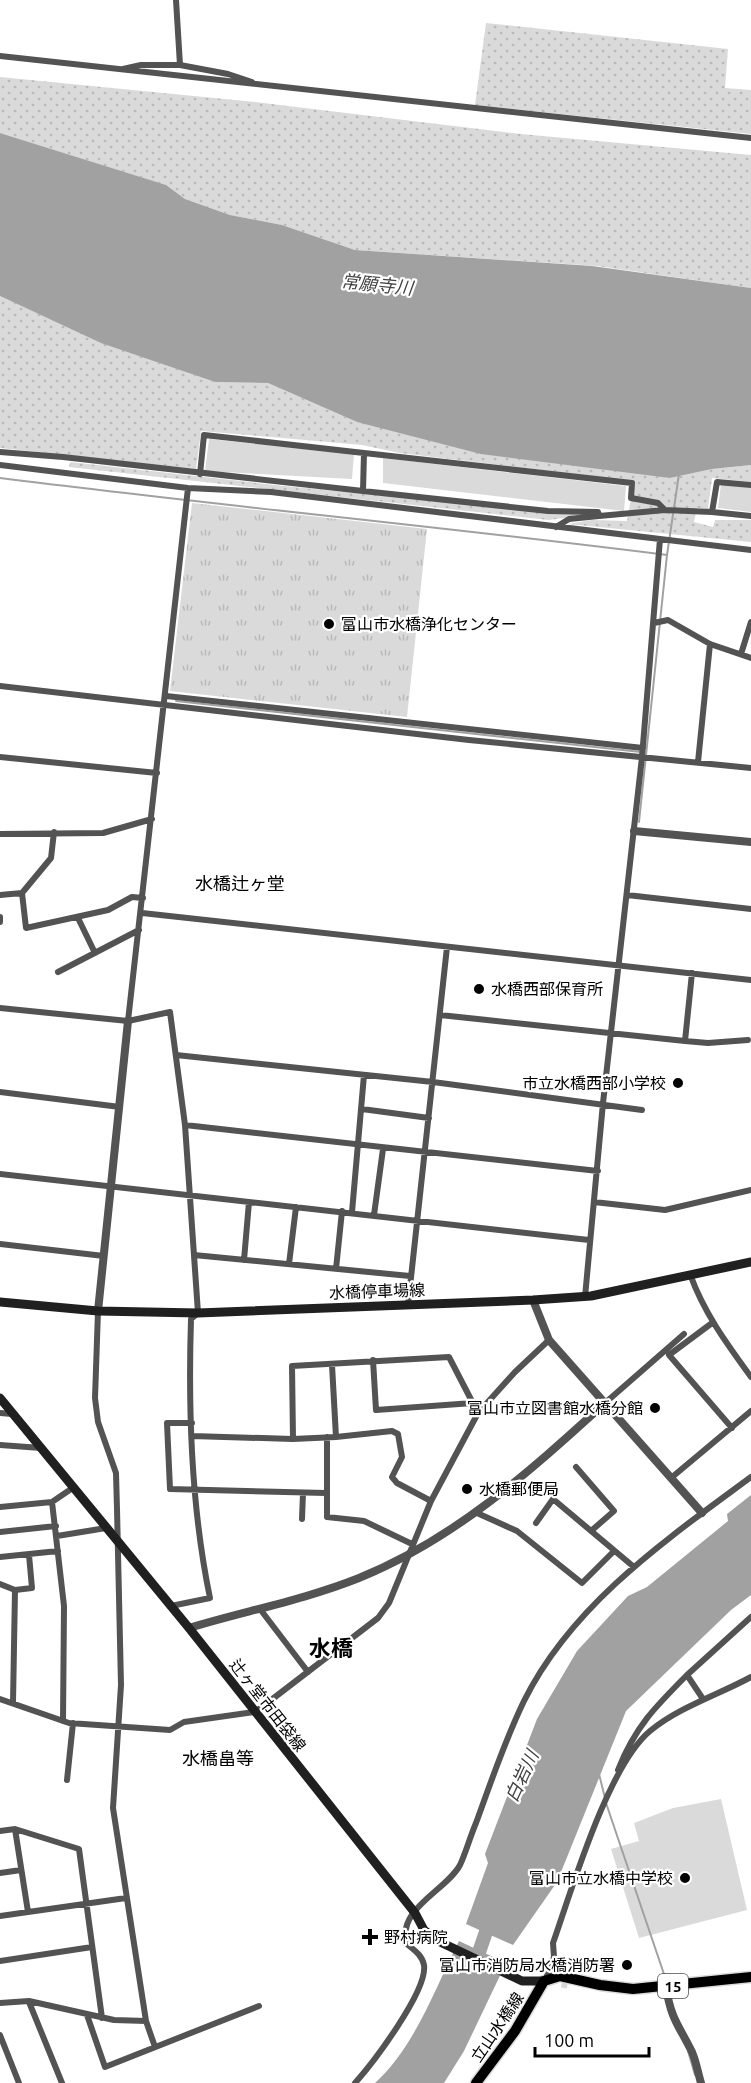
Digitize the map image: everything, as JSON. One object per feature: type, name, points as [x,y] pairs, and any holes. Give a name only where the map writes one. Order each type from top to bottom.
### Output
[{"type":"main road","name":"水橋停車場線","points":[[0,1302],[98,1311],[198,1313],[533,1300],[585,1297],[751,1262]]},
{"type":"main road","name":"辻ヶ堂市田袋線","points":[[0,1398],[189,1628],[415,1913],[424,1930],[438,1941],[522,1981],[544,1981]]},
{"type":"main road","name":"15","points":[[544,1981],[560,1976],[600,1985],[633,1989],[751,1977]]},
{"type":"main road","name":"立山水橋線","points":[[476,2083],[515,2031],[544,1981]]},
{"type":"street","points":[[176,0],[180,65]]},
{"type":"street","points":[[0,56],[751,138]]},
{"type":"street","points":[[119,70],[141,65],[180,65],[228,74],[256,85]]},
{"type":"street","points":[[200,474],[204,435],[632,483],[631,498],[658,502],[665,510]]},
{"type":"street","points":[[0,452],[548,511],[598,512],[599,516]]},
{"type":"street","points":[[363,491],[364,453]]},
{"type":"street","points":[[0,465],[188,488],[271,492],[751,550]]},
{"type":"street","points":[[712,512],[717,482],[751,485]]},
{"type":"street","points":[[155,2047],[146,2021],[113,1808],[121,1685],[116,1473],[98,1422],[95,1398],[98,1311],[188,488]]},
{"type":"street","points":[[556,526],[569,519],[665,510],[751,516]]},
{"type":"street","points":[[585,1297],[610,1035],[643,748],[660,538]]},
{"type":"street","points":[[654,623],[668,620],[710,644],[751,658]]},
{"type":"street","points":[[741,654],[751,622]]},
{"type":"street","points":[[698,762],[710,644]]},
{"type":"street","points":[[0,686],[751,768]]},
{"type":"street","points":[[166,696],[643,748]]},
{"type":"street","points":[[0,757],[157,773]]},
{"type":"street","points":[[0,834],[103,833],[152,819]]},
{"type":"street","points":[[633,831],[751,842]]},
{"type":"street","points":[[0,895],[22,893],[51,858],[54,832]]},
{"type":"street","points":[[22,893],[26,928],[108,910],[132,897],[143,898]]},
{"type":"street","points":[[627,896],[751,909]]},
{"type":"street","points":[[142,913],[751,980]]},
{"type":"street","points":[[0,917],[0,922]]},
{"type":"street","points":[[78,918],[95,953]]},
{"type":"street","points":[[58,972],[140,930]]},
{"type":"street","points":[[408,1305],[447,946]]},
{"type":"street","points":[[685,1041],[692,974]]},
{"type":"street","points":[[0,1008],[129,1021],[170,1012],[185,1125],[198,1313],[191,1319],[193,1490],[199,1547],[210,1598],[171,1606]]},
{"type":"street","points":[[440,1015],[610,1035],[708,1043],[748,1040]]},
{"type":"street","points":[[176,1055],[603,1102],[642,1110]]},
{"type":"street","points":[[352,1212],[364,1075]]},
{"type":"street","points":[[0,1092],[120,1107]]},
{"type":"street","points":[[362,1109],[429,1118]]},
{"type":"street","points":[[185,1125],[598,1172]]},
{"type":"street","points":[[374,1215],[383,1149]]},
{"type":"street","points":[[0,1174],[589,1240]]},
{"type":"street","points":[[594,1202],[665,1210],[751,1190]]},
{"type":"street","points":[[244,1260],[249,1202]]},
{"type":"street","points":[[289,1264],[296,1207]]},
{"type":"street","points":[[336,1269],[342,1211]]},
{"type":"street","points":[[0,1245],[104,1256]]},
{"type":"street","points":[[194,1255],[410,1276]]},
{"type":"street","points":[[690,1274],[699,1300],[712,1323],[751,1377]]},
{"type":"street","points":[[533,1300],[549,1340],[702,1513]]},
{"type":"street","points":[[189,1628],[328,1589],[406,1557],[477,1513],[523,1478],[605,1403],[667,1352],[712,1323]]},
{"type":"street","points":[[667,1352],[684,1334]]},
{"type":"street","points":[[1,1701],[63,1721],[119,1728],[170,1730],[184,1722],[254,1712],[378,1618],[389,1603],[431,1501],[478,1413],[515,1372],[549,1340]]},
{"type":"street","points":[[667,1352],[732,1428]]},
{"type":"street","points":[[293,1439],[292,1366],[449,1357],[478,1413]]},
{"type":"street","points":[[372,1360],[376,1410],[473,1403]]},
{"type":"street","points":[[332,1365],[336,1437]]},
{"type":"street","points":[[671,1478],[751,1411]]},
{"type":"street","points":[[0,1413],[13,1414]]},
{"type":"street","points":[[192,1423],[167,1423],[170,1489],[326,1493]]},
{"type":"street","points":[[192,1436],[293,1439],[392,1431],[398,1434],[402,1457],[392,1477],[397,1484],[431,1501]]},
{"type":"street","points":[[327,1437],[327,1517],[364,1521],[412,1544]]},
{"type":"street","points":[[0,1445],[41,1448]]},
{"type":"street","points":[[576,1467],[615,1511],[591,1531]]},
{"type":"street","points":[[355,2083],[371,2065],[414,1999],[422,1981],[424,1966],[421,1957],[407,1944],[404,1935],[425,1899],[459,1867],[514,1723],[543,1667],[583,1617],[634,1568],[751,1477]]},
{"type":"street","points":[[0,1507],[52,1502],[74,1487]]},
{"type":"street","points":[[303,1493],[303,1520]]},
{"type":"street","points":[[536,1522],[553,1499],[634,1568]]},
{"type":"street","points":[[52,1502],[57,1536],[65,1642],[63,1721]]},
{"type":"street","points":[[477,1513],[518,1532],[582,1583],[614,1551]]},
{"type":"street","points":[[0,1532],[56,1526]]},
{"type":"street","points":[[57,1536],[106,1528]]},
{"type":"street","points":[[0,1557],[58,1551]]},
{"type":"street","points":[[0,1584],[15,1590],[32,1588],[29,1554]]},
{"type":"street","points":[[13,1703],[17,1620],[15,1590]]},
{"type":"street","points":[[260,1609],[308,1672]]},
{"type":"street","points":[[544,1981],[554,1957],[553,1943],[626,1748],[647,1716],[687,1675],[751,1617]]},
{"type":"street","points":[[687,1675],[703,1699]]},
{"type":"street","points":[[609,1791],[636,1744],[651,1730],[703,1699],[751,1677]]},
{"type":"street","points":[[67,1780],[73,1723]]},
{"type":"street","points":[[0,1831],[15,1829],[79,1849],[102,2018]]},
{"type":"street","points":[[15,1829],[28,1912]]},
{"type":"street","points":[[0,1873],[21,1870]]},
{"type":"street","points":[[0,1917],[126,1898]]},
{"type":"street","points":[[0,1961],[92,1947]]},
{"type":"street","points":[[666,1987],[669,2008],[677,2028],[692,2052],[701,2083]]},
{"type":"street","points":[[0,2003],[28,2001],[102,2018],[146,2021]]},
{"type":"street","points":[[28,2001],[62,2083]]},
{"type":"street","points":[[87,2015],[105,2067],[259,2007]]},
{"type":"street","points":[[0,2035],[19,2083]]},
{"type":"green space","points":[[486,23],[728,49],[725,88],[751,90],[751,134],[475,105]]},
{"type":"green space","points":[[0,77],[255,102],[521,134],[751,155],[751,288],[597,266],[355,250],[282,225],[230,215],[185,199],[165,185],[0,133]]},
{"type":"green space","points":[[0,296],[100,342],[215,382],[268,383],[357,422],[670,478],[712,469],[751,465],[751,482],[712,478],[708,509],[697,508],[694,522],[713,527],[715,520],[751,520],[751,542],[568,524],[592,520],[627,521],[634,481],[400,453],[362,445],[201,431],[196,469],[0,448]]},
{"type":"green space","points":[[209,439],[354,454],[352,479],[205,471]]},
{"type":"green space","points":[[383,458],[626,486],[624,511],[383,483]]},
{"type":"green space","points":[[70,462],[284,486],[586,515],[549,520],[69,467]]},
{"type":"green space","points":[[721,484],[751,488],[751,512],[718,508]]},
{"type":"green space","points":[[192,503],[427,529],[407,717],[170,691]]},
{"type":"green space","name":"富山市立水橋中学校","points":[[721,1799],[747,1910],[639,1938],[611,1849],[639,1841],[634,1823],[673,1808]]},
{"type":"water","name":"常願寺川","points":[[0,133],[166,185],[185,199],[230,215],[282,225],[355,250],[592,266],[751,288],[751,465],[712,469],[670,478],[481,454],[357,422],[268,383],[215,382],[101,343],[0,296]]},
{"type":"water","points":[[751,1495],[751,1595],[731,1610],[626,1711],[557,1882],[513,1945],[466,1924],[488,1863],[485,1854],[537,1719],[577,1651],[628,1596],[647,1587],[728,1521],[727,1514]]},
{"type":"water","points":[[459,1941],[506,1963],[464,2051],[444,2083],[375,2083],[402,2052],[413,2035]]},
{"type":"waterway","points":[[639,822],[667,555],[679,474]]},
{"type":"waterway","points":[[0,478],[667,555]]},
{"type":"waterway","points":[[176,701],[641,752]]},
{"type":"waterway","points":[[599,1774],[605,1798]]},
{"type":"waterway","points":[[606,1803],[667,1983]]},
{"type":"waterway","name":"白岩川","points":[[474,1967],[491,1917]]},
{"type":"waterway","points":[[688,2051],[695,2075]]},
{"type":"tunnel","points":[[564,1988],[567,1967]]},
{"type":"place","name":"富山市水橋浄化センター","points":[[329,624]]},
{"type":"place","name":"水橋西部保育所","points":[[479,989]]},
{"type":"place","name":"市立水橋西部小学校","points":[[678,1083]]},
{"type":"place","name":"富山市立図書館水橋分館","points":[[655,1408]]},
{"type":"place","name":"水橋郵便局","points":[[467,1489]]},
{"type":"place","name":"富山市立水橋中学校","points":[[685,1878]]},
{"type":"place","name":"野村病院","points":[[370,1937]]},
{"type":"place","name":"富山市消防局水橋消防署","points":[[627,1965]]},
{"type":"district","name":"水橋辻ヶ堂","points":[[240,883]]},
{"type":"district","name":"水橋","points":[[331,1647]]},
{"type":"district","name":"水橋畠等","points":[[218,1758]]}]
